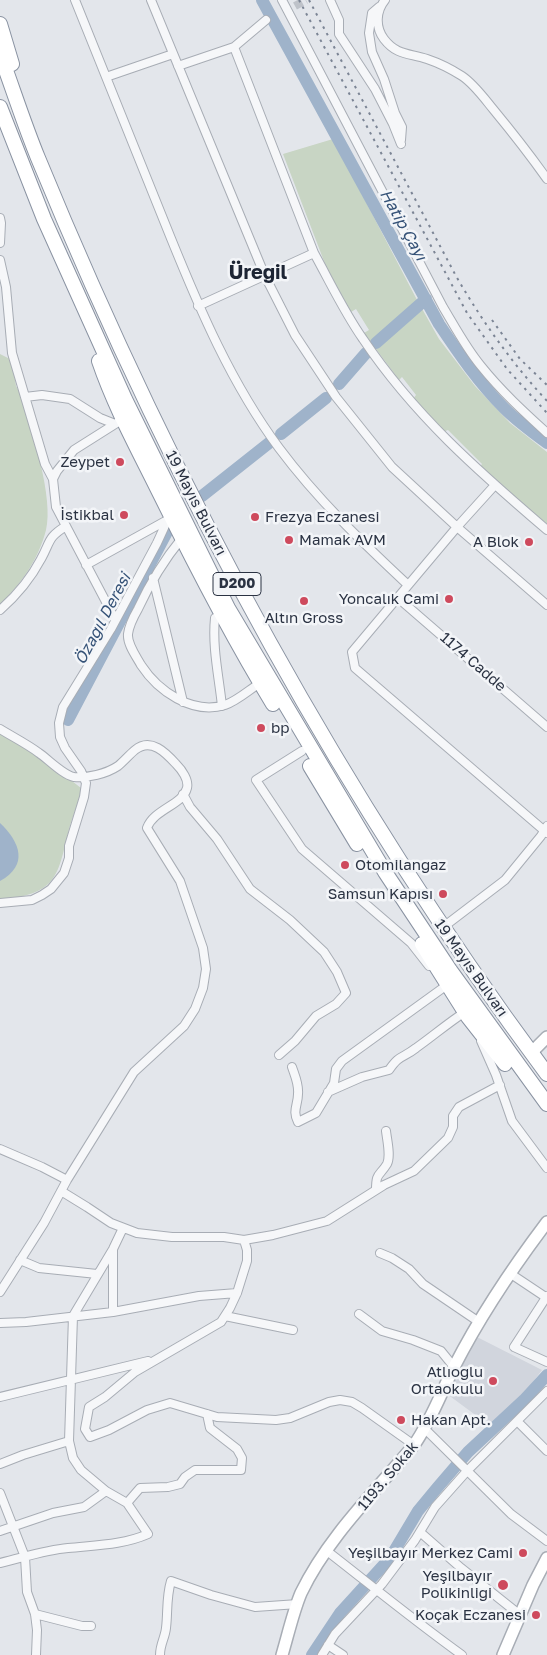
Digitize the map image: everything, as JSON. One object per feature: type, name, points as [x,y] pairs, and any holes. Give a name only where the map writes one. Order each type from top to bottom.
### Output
[{"type":"highway","points":[[0,24],[38,157]]},
{"type":"highway","name":"19 Mayıs Bulvarı","points":[[0,54],[38,157],[104,309],[179,471],[242,594],[323,738],[442,928],[547,1074]]},
{"type":"highway","name":"19 Mayıs Bulvarı","points":[[0,108],[44,218],[125,399],[228,608],[385,872],[450,970],[547,1104]]},
{"type":"highway","points":[[0,113],[12,140]]},
{"type":"highway","points":[[86,312],[98,358],[119,422],[156,485],[170,518],[216,606],[260,683],[338,813],[468,1017],[547,1116]]},
{"type":"highway","points":[[156,485],[171,493]]},
{"type":"highway","points":[[299,748],[342,801]]},
{"type":"street","points":[[75,0],[198,306],[227,365],[278,447],[314,493],[346,527],[408,585]]},
{"type":"street","points":[[151,0],[265,276],[295,336],[336,397],[392,467],[457,527],[547,605]]},
{"type":"street","points":[[282,0],[291,8],[443,307],[481,366],[522,411],[547,433]]},
{"type":"street","points":[[330,0],[338,20],[339,34],[374,89],[393,124],[401,144],[402,127],[372,52],[370,42],[369,33],[372,14],[385,0]]},
{"type":"street","points":[[379,7],[377,20],[383,38],[401,53],[426,58],[446,67],[463,77],[476,88],[530,154],[547,179]]},
{"type":"street","points":[[178,66],[234,47],[266,20]]},
{"type":"street","points":[[234,47],[314,253],[363,339],[410,401],[452,446],[547,530]]},
{"type":"street","points":[[106,77],[173,54]]},
{"type":"street","points":[[0,218],[2,224],[0,243]]},
{"type":"street","points":[[198,306],[314,253]]},
{"type":"street","points":[[0,260],[6,286],[12,353],[45,464],[53,479],[56,507],[115,619]]},
{"type":"street","points":[[25,396],[42,395],[70,399],[100,418],[119,422]]},
{"type":"street","points":[[53,479],[74,450],[119,422]]},
{"type":"street","points":[[442,928],[505,880],[546,830],[355,668],[352,652],[457,527],[495,485]]},
{"type":"street","points":[[86,565],[170,518]]},
{"type":"street","points":[[0,903],[32,900],[47,892],[58,883],[64,873],[69,858],[69,846],[84,797],[86,783],[60,737],[59,723],[63,707],[111,629],[170,518]]},
{"type":"street","points":[[0,610],[14,598],[26,582],[54,534],[66,526]]},
{"type":"street","points":[[182,538],[164,560],[153,578],[131,625],[128,634],[130,645],[149,678],[163,691],[183,702],[204,707],[222,706],[237,699],[260,683]]},
{"type":"street","points":[[153,578],[183,702]]},
{"type":"street","name":"1174 Cadde","points":[[398,598],[544,724]]},
{"type":"street","points":[[215,618],[217,667],[222,706]]},
{"type":"street","points":[[544,724],[547,714]]},
{"type":"street","points":[[0,729],[40,753],[72,777],[84,777],[108,771],[118,765],[135,749],[153,745],[164,751],[181,770],[187,782],[187,789],[150,820],[147,828],[180,881],[204,948],[206,969],[203,988],[195,1009],[184,1026],[134,1072],[67,1180],[44,1223],[0,1291]]},
{"type":"street","points":[[299,748],[256,780],[302,849],[411,943],[429,966]]},
{"type":"street","points":[[183,794],[190,807],[217,839],[250,888],[290,920],[324,952],[338,972],[346,993],[336,1004],[316,1016],[295,1041],[279,1055]]},
{"type":"street","points":[[292,1067],[298,1084],[298,1097],[294,1109],[298,1122],[316,1113],[334,1083],[336,1069],[342,1061],[447,985]]},
{"type":"street","points":[[328,1092],[362,1077],[389,1070],[397,1058],[415,1050],[444,1026],[468,1017],[500,1085],[512,1121],[547,1168]]},
{"type":"street","points":[[532,1053],[547,1037]]},
{"type":"street","points":[[61,1192],[111,1223],[137,1233],[172,1237],[224,1237],[244,1240],[273,1235],[327,1221],[376,1190],[414,1170],[448,1138],[453,1127],[453,1116],[459,1107],[500,1085]]},
{"type":"street","points":[[376,1190],[376,1178],[387,1164],[386,1131]]},
{"type":"street","points":[[0,1149],[67,1180]]},
{"type":"street","name":"1193. Sokak","points":[[282,1655],[306,1585],[335,1538],[414,1446],[425,1429],[454,1367],[479,1322],[547,1222]]},
{"type":"street","points":[[0,1563],[66,1548],[135,1540],[148,1534],[127,1503],[106,1491],[81,1470],[72,1458],[69,1441],[73,1378],[73,1316],[113,1249],[123,1228]]},
{"type":"street","points":[[244,1240],[247,1250],[247,1261],[237,1293],[221,1322],[135,1372],[88,1407],[85,1429],[90,1437],[109,1430],[147,1410],[170,1403],[207,1414],[243,1419],[276,1420],[290,1418],[330,1402],[340,1400],[352,1402],[362,1408],[414,1446]]},
{"type":"street","points":[[113,1249],[113,1312]]},
{"type":"street","points":[[380,1253],[409,1269],[423,1284],[479,1322]]},
{"type":"street","points":[[20,1260],[40,1268],[97,1274]]},
{"type":"street","points":[[511,1274],[547,1297],[514,1347],[547,1362]]},
{"type":"street","points":[[0,1322],[26,1322],[113,1312],[198,1296],[237,1293]]},
{"type":"street","points":[[359,1314],[382,1331],[441,1351],[454,1367]]},
{"type":"street","points":[[225,1316],[293,1330]]},
{"type":"street","points":[[0,1396],[155,1360]]},
{"type":"street","points":[[322,1655],[335,1634],[376,1590],[420,1532],[435,1507],[547,1392]]},
{"type":"street","points":[[127,1503],[140,1488],[168,1487],[180,1484],[185,1476],[195,1470],[240,1470],[242,1458],[237,1449],[210,1428],[207,1414]]},
{"type":"street","points":[[517,1421],[547,1451]]},
{"type":"street","points":[[425,1429],[511,1514],[547,1541]]},
{"type":"street","points":[[0,1464],[69,1441]]},
{"type":"street","points":[[0,1531],[53,1513],[84,1507],[106,1491]]},
{"type":"street","points":[[0,1493],[25,1557],[27,1592],[35,1614],[37,1630],[36,1655]]},
{"type":"street","points":[[420,1532],[461,1568],[520,1615]]},
{"type":"street","points":[[327,1551],[462,1655]]},
{"type":"street","points":[[503,1655],[547,1558]]},
{"type":"street","points":[[160,1655],[160,1644],[166,1630],[166,1607],[171,1581],[211,1596],[255,1606],[298,1604]]},
{"type":"street","points":[[35,1614],[82,1626],[91,1626]]},
{"type":"street","points":[[328,1645],[343,1655]]},
{"type":"shaded area","name":"Atlıoğlu Ortaokulu","points":[[475,1336],[542,1370],[526,1391],[489,1425],[447,1394]]},
{"type":"green space","points":[[333,139],[439,339],[475,386],[510,423],[547,452],[547,524],[479,468],[482,464],[448,430],[443,432],[413,399],[416,395],[402,377],[399,380],[364,333],[369,330],[356,309],[351,312],[327,269],[283,154]]},
{"type":"green space","points":[[0,354],[12,360],[16,386],[23,399],[41,465],[45,483],[48,517],[43,540],[34,561],[22,580],[0,604]]},
{"type":"green space","points":[[0,731],[46,761],[81,788],[61,861],[51,881],[33,893],[0,900]]},
{"type":"water","points":[[0,823],[13,838],[18,853],[18,861],[9,875],[0,881]]},
{"type":"waterway","name":"Hatip Çayı","points":[[262,0],[439,324],[486,389],[514,417],[547,443]]},
{"type":"waterway","name":"Özağıl Deresi","points":[[376,343],[426,299]]},
{"type":"waterway","name":"Özağıl Deresi","points":[[339,384],[366,353]]},
{"type":"waterway","name":"Özağıl Deresi","points":[[281,434],[326,398]]},
{"type":"waterway","name":"Özağıl Deresi","points":[[202,496],[269,443]]},
{"type":"waterway","name":"Özağıl Deresi","points":[[68,720],[167,532]]},
{"type":"waterway","points":[[312,1655],[340,1613],[390,1558],[418,1511],[437,1488],[468,1452],[524,1400],[547,1375]]},
{"type":"tunnel","points":[[295,6],[306,0]]},
{"type":"railway","points":[[299,0],[467,313],[507,369],[547,413]]},
{"type":"railway","points":[[309,0],[466,293],[509,356],[547,401]]},
{"type":"railway","points":[[492,320],[520,359],[547,385]]},
{"type":"place","name":"Zeypet","points":[[120,462]]},
{"type":"place","name":"İstikbal","points":[[124,515]]},
{"type":"place","name":"Frezya Eczanesi","points":[[255,517]]},
{"type":"place","name":"Mamak AVM","points":[[289,540]]},
{"type":"place","name":"A Blok","points":[[529,542]]},
{"type":"place","name":"Yoncalık Cami","points":[[449,599]]},
{"type":"place","name":"Altın Gross","points":[[304,601]]},
{"type":"place","name":"bp","points":[[261,728]]},
{"type":"place","name":"Otomilangaz","points":[[345,865]]},
{"type":"place","name":"Samsun Kapısı","points":[[443,894]]},
{"type":"place","name":"Atlıoğlu Ortaokulu","points":[[493,1381]]},
{"type":"place","name":"Hakan Apt.","points":[[401,1420]]},
{"type":"place","name":"Yeşilbayır Merkez Cami","points":[[523,1553]]},
{"type":"place","name":"Yeşilbayır Polikinliği","points":[[503,1585]]},
{"type":"place","name":"Koçak Eczanesi","points":[[536,1615]]},
{"type":"district","name":"Üreğil","points":[[258,273]]}]
